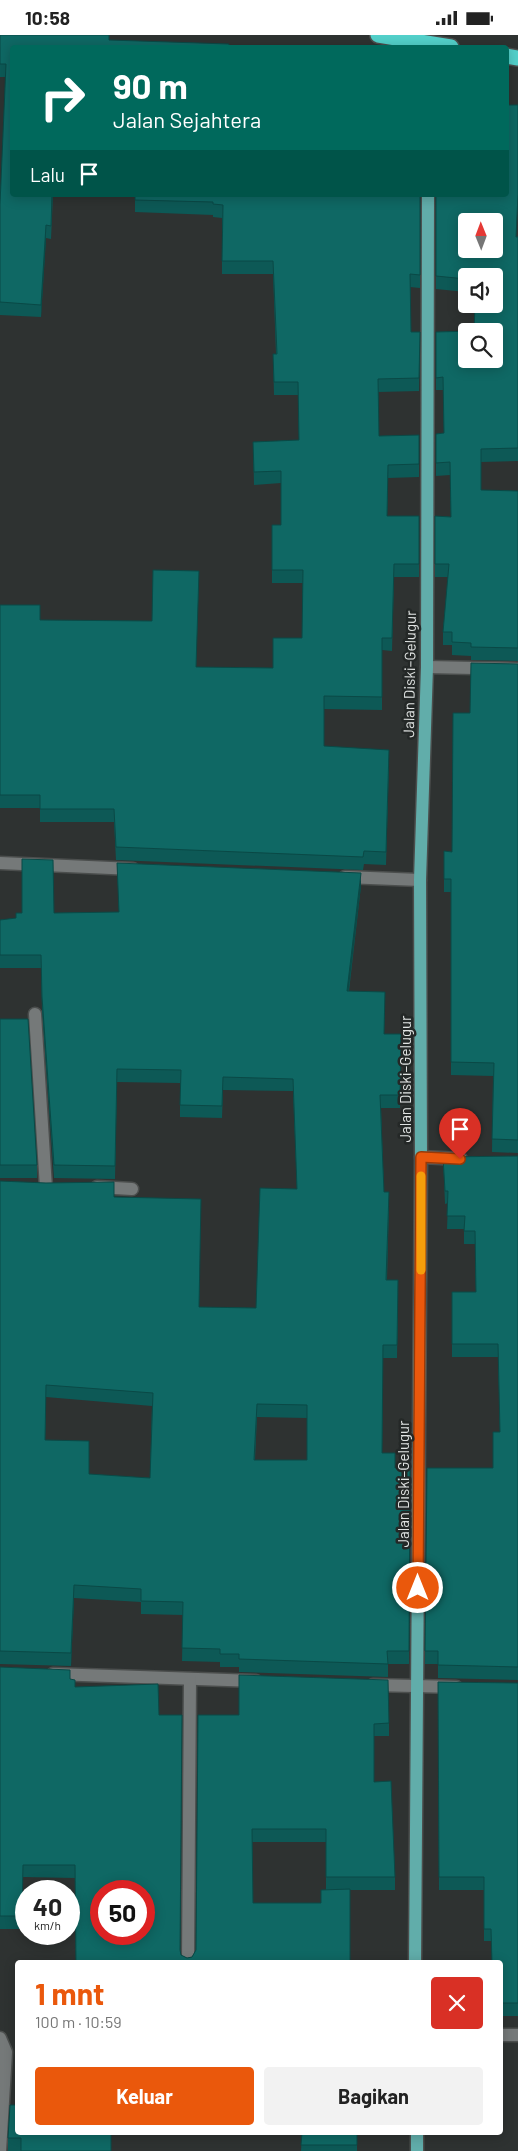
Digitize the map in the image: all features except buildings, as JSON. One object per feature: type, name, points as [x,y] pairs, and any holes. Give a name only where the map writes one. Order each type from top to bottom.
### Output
[{"type":"highway","points":[[380,35],[442,45]]},
{"type":"main road","name":"Jalan Diski–Gelugur","points":[[415,1960],[421,1157],[420,880],[427,667],[428,197]]},
{"type":"main road","points":[[417,2135],[417,2151]]},
{"type":"street","points":[[427,667],[518,669]]},
{"type":"street","points":[[0,863],[147,869]]},
{"type":"street","points":[[332,877],[420,880]]},
{"type":"street","points":[[35,1014],[41,1188],[62,1187]]},
{"type":"street","points":[[421,1157],[470,1159]]},
{"type":"street","points":[[83,1187],[132,1189]]},
{"type":"street","points":[[38,1673],[269,1681]]},
{"type":"street","points":[[188,1960],[190,1679]]},
{"type":"street","points":[[358,1684],[472,1687]]},
{"type":"street","points":[[503,2035],[518,2035]]},
{"type":"street","points":[[0,2038],[6,2052],[0,2151]]},
{"type":"slow traffic","points":[[421,1176],[421,1270]]},
{"type":"route","points":[[418,1588],[421,1157],[460,1159]]}]
